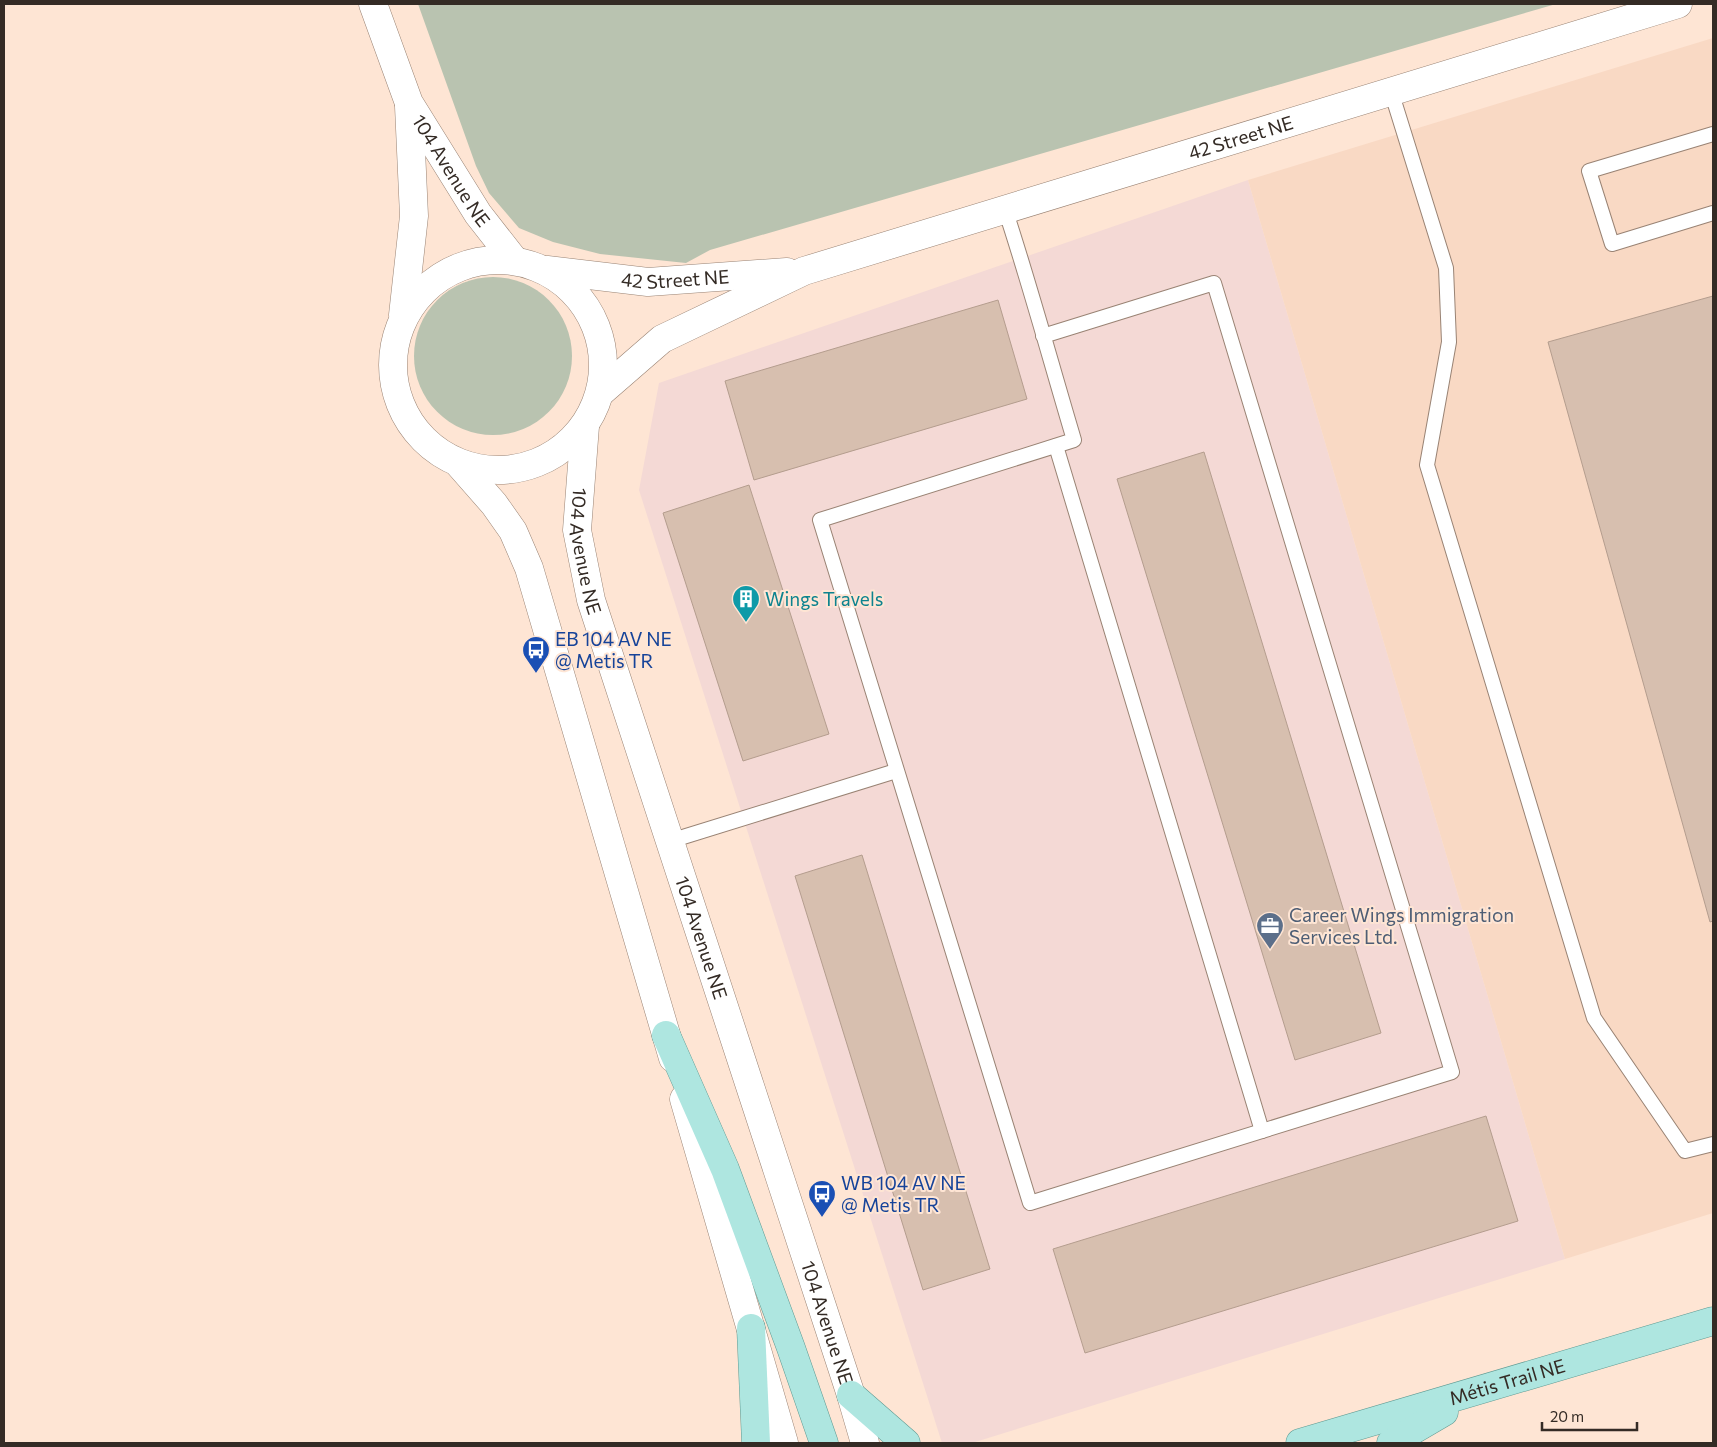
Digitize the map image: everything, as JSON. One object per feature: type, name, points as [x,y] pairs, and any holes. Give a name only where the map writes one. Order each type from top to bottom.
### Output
[{"type":"main road","points":[[666,1035],[725,1169],[824,1443]]},
{"type":"main road","name":"Métis Trail NE","points":[[1300,1443],[1475,1393],[1713,1321]]},
{"type":"main road","points":[[751,1328],[756,1443]]},
{"type":"main road","points":[[1391,1443],[1475,1393]]},
{"type":"main road","points":[[851,1395],[906,1443]]},
{"type":"street","name":"104 Avenue NE","points":[[373,4],[409,103],[478,214],[514,260]]},
{"type":"street","name":"42 Street NE","points":[[601,392],[662,339],[804,271],[1678,4]]},
{"type":"street","name":"104 Avenue NE","points":[[402,319],[414,216],[409,103]]},
{"type":"street","points":[[480,260],[514,260],[547,270],[575,291],[595,321],[604,356],[601,392],[595,410],[585,426],[560,452],[527,467],[490,471],[458,463],[428,445],[406,418],[394,386],[393,352],[402,319],[422,291],[449,271],[480,260]]},
{"type":"street","name":"42 Street NE","points":[[547,270],[648,282],[804,271]]},
{"type":"street","name":"104 Avenue NE","points":[[585,426],[577,530],[591,600],[851,1395],[865,1443]]},
{"type":"street","points":[[458,463],[494,504],[516,536],[529,568],[784,1443]]},
{"type":"lane","points":[[1391,91],[1446,268],[1450,342],[1427,465],[1594,1018],[1686,1151],[1713,1144]]},
{"type":"lane","points":[[1713,134],[1589,171],[1612,244],[1713,213]]},
{"type":"lane","points":[[1006,209],[1043,336],[1074,440],[820,520],[1030,1203],[1452,1072],[1214,283],[1043,336]]},
{"type":"lane","points":[[1056,446],[1262,1131]]},
{"type":"lane","points":[[670,841],[896,771]]},
{"type":"shaded area","points":[[1713,38],[1713,1213],[1565,1259],[1248,180]]},
{"type":"shaded area","points":[[1248,180],[1565,1259],[972,1443],[942,1443],[639,490],[659,383]]},
{"type":"green space","points":[[418,4],[1556,4],[710,250],[686,263],[600,254],[553,242],[519,228],[489,193],[476,166]]},
{"type":"green space","points":[[501,277],[516,280],[530,286],[549,300],[559,312],[569,333],[572,356],[569,379],[559,400],[549,412],[537,422],[516,432],[501,435],[485,435],[470,432],[449,422],[427,400],[415,372],[414,348],[417,333],[427,312],[449,290],[477,278]]},
{"type":"building","points":[[1713,296],[1713,921],[1710,922],[1548,342]]},
{"type":"building","points":[[998,300],[1027,399],[754,480],[725,381]]},
{"type":"building","points":[[1204,452],[1381,1033],[1295,1060],[1117,479]]},
{"type":"building","name":"Wings Travels","points":[[749,485],[829,734],[743,761],[663,513]]},
{"type":"building","points":[[862,855],[990,1269],[923,1290],[795,876]]},
{"type":"building","points":[[1486,1116],[1518,1221],[1085,1353],[1053,1249]]},
{"type":"place","name":"Wings Travels","points":[[746,623]]},
{"type":"place","name":"EB 104 AV NE @ Metis TR","points":[[536,674]]},
{"type":"place","name":"Career Wings Immigration Services Ltd.","points":[[1270,950]]},
{"type":"place","name":"WB 104 AV NE @ Metis TR","points":[[822,1218]]}]
